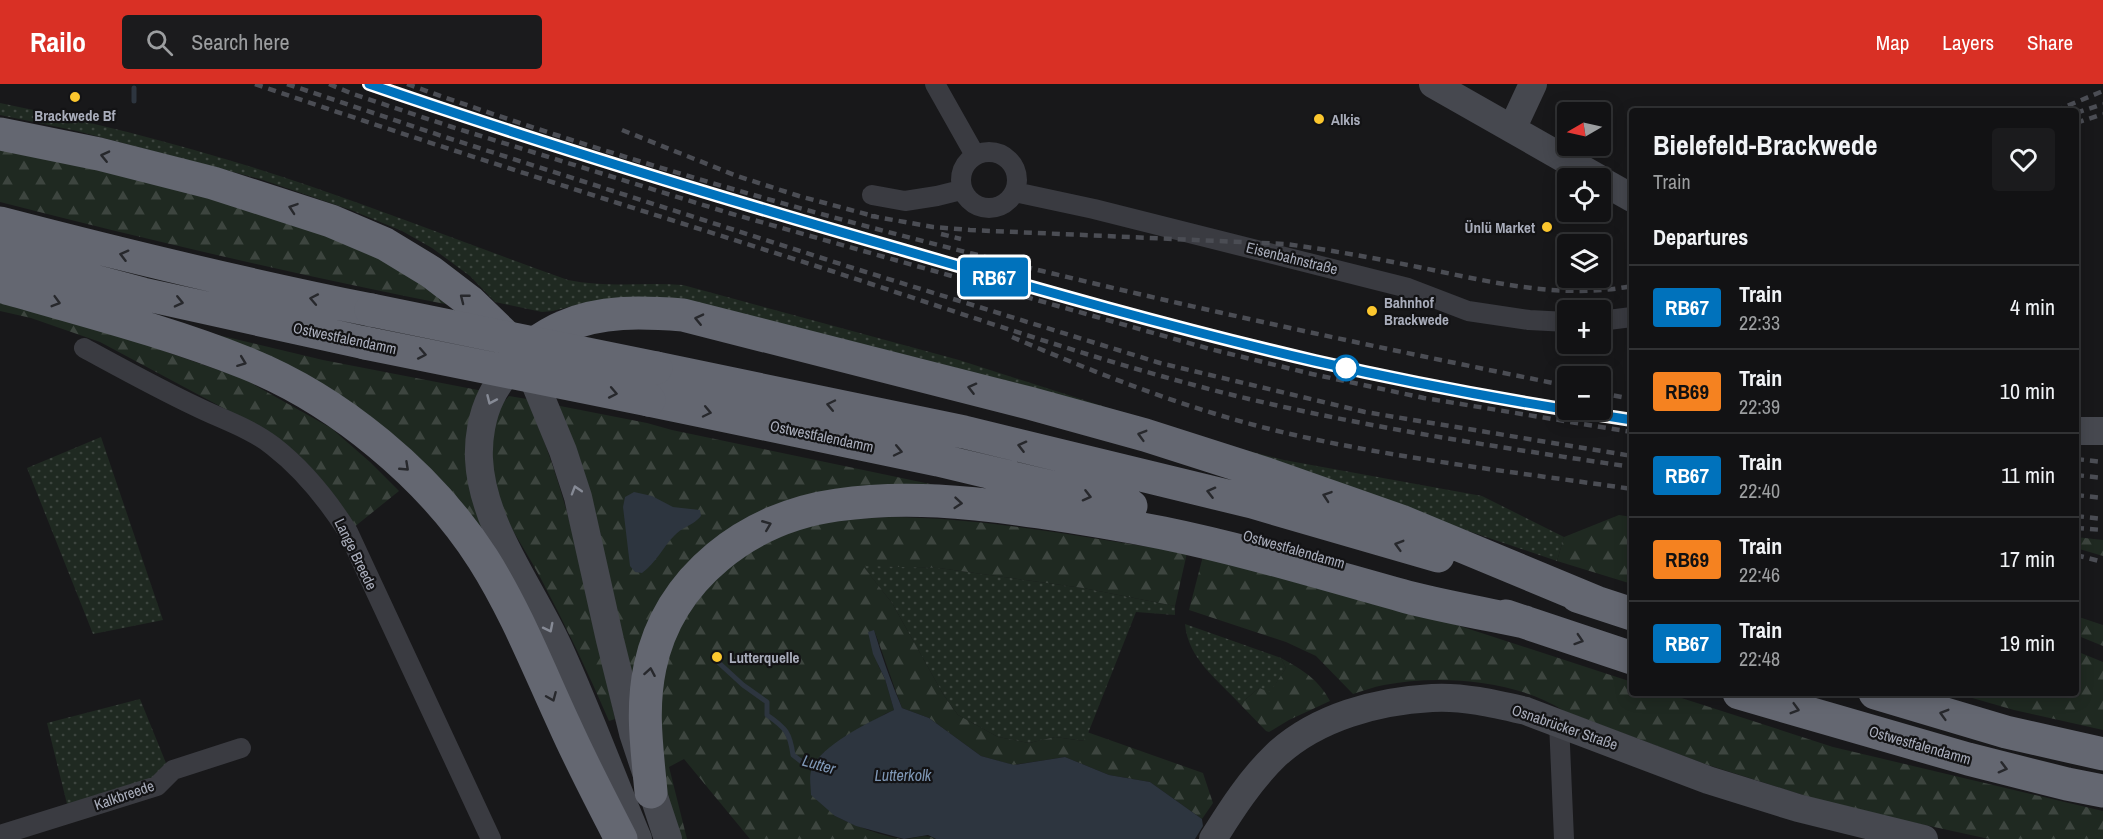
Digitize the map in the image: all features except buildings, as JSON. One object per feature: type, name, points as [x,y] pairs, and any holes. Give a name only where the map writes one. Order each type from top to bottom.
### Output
[{"type":"highway","points":[[0,134],[99,154],[213,183],[330,221],[385,244],[430,272],[469,302],[522,351],[562,327],[600,316],[640,312],[694,318],[1145,435],[1267,474],[1401,521],[1596,602]]},
{"type":"highway","points":[[0,223],[181,270],[964,432],[1240,499],[1629,613]]},
{"type":"highway","name":"Ostwestfalendamm","points":[[0,256],[143,294],[365,343],[938,460],[1234,531],[1413,584],[1629,657]]},
{"type":"highway","points":[[0,286],[154,331],[246,363],[283,380],[324,404],[400,462],[431,493],[483,559],[536,658],[565,727],[621,839]]},
{"type":"highway","points":[[651,792],[644,708],[650,664],[664,626],[684,592],[706,565],[731,545],[756,530],[793,514],[834,505],[923,500],[994,506],[1091,520],[1165,533],[1411,598],[1526,622]]},
{"type":"highway","name":"Ostwestfalendamm","points":[[1749,696],[1968,759],[2103,791]]},
{"type":"highway","points":[[1885,696],[2006,732],[2103,754]]},
{"type":"main road","points":[[1433,84],[1580,168]]},
{"type":"main road","points":[[1512,129],[1533,84]]},
{"type":"main road","points":[[1611,186],[1629,196]]},
{"type":"main road","points":[[522,351],[563,451],[578,497],[633,733],[668,839]]},
{"type":"main road","points":[[522,351],[491,397],[482,424],[479,459],[485,495],[502,539],[566,662],[638,839]]},
{"type":"main road","points":[[2079,431],[2103,431]]},
{"type":"main road","name":"Osnabrücker Straße","points":[[1213,839],[1261,770],[1309,731],[1356,711],[1398,702],[1444,698],[1496,704],[1558,722],[1708,780],[1871,834],[1923,839]]},
{"type":"street","points":[[934,84],[975,155]]},
{"type":"street","points":[[993,152],[1010,161],[1017,175],[1015,192],[1004,204],[989,209],[973,204],[962,190],[960,183],[962,170],[967,161],[975,155],[993,152]]},
{"type":"street","points":[[872,195],[905,201],[962,190]]},
{"type":"street","name":"Eisenbahnstraße","points":[[1015,192],[1094,209],[1420,291],[1468,311],[1529,320],[1557,321]]},
{"type":"street","points":[[1611,320],[1629,317]]},
{"type":"street","name":"Lange Breede","points":[[84,348],[272,445],[306,476],[328,502],[348,532],[491,839]]},
{"type":"street","points":[[1558,722],[1564,839]]},
{"type":"street","name":"Kalkbreede","points":[[0,835],[39,832],[157,786],[173,770],[241,748]]},
{"type":"green space","points":[[0,103],[155,139],[231,161],[373,208],[568,280],[597,284],[683,285],[959,360],[1218,443],[1284,460],[1482,496],[1564,537],[1557,561],[1314,479],[580,304],[542,312],[495,302],[470,276],[432,248],[402,231],[351,210],[260,179],[77,131],[0,115]]},
{"type":"green space","points":[[0,143],[264,209],[381,259],[455,306],[227,257],[0,202]]},
{"type":"green space","points":[[0,299],[104,330],[244,379],[331,428],[399,491],[353,528],[259,427],[100,342],[31,318],[0,311]]},
{"type":"green space","points":[[210,333],[323,360],[483,391],[484,525],[474,531]]},
{"type":"green space","points":[[509,396],[527,399],[556,477],[579,557],[615,719],[609,721],[585,666],[540,577],[510,525],[496,492],[492,469],[492,441],[497,415]]},
{"type":"green space","points":[[555,405],[954,489],[930,490],[717,543],[638,696]]},
{"type":"green space","points":[[101,437],[163,620],[93,634],[27,468]]},
{"type":"green space","points":[[1619,515],[1629,517],[1629,583],[1557,561],[1564,537]]},
{"type":"green space","points":[[889,517],[1002,525],[1187,553],[1175,606],[1083,588],[939,568],[863,566],[892,603],[943,694],[958,715],[998,737],[1029,743],[1055,737],[1084,741],[1087,732],[1203,773],[1213,803],[1202,819],[1150,782],[1109,775],[1065,757],[1013,765],[981,756],[929,718],[902,708],[874,630],[878,665],[885,679],[894,710],[823,753],[835,816],[859,827],[904,839],[750,839],[684,759],[669,767],[687,839],[681,839],[655,761],[663,643],[731,555],[810,525]]},
{"type":"green space","points":[[2079,537],[2103,540],[2103,556],[2079,549]]},
{"type":"green space","points":[[1203,556],[1420,613],[1629,681],[1629,696],[1675,696],[1833,747],[2103,811],[2103,839],[1989,839],[1809,797],[1708,765],[1564,711],[1524,692],[1501,686],[1453,680],[1429,680],[1384,685],[1353,694],[1316,656],[1286,642],[1189,610]]},
{"type":"green space","points":[[862,565],[939,568],[1083,588],[1175,606],[1175,615],[1136,612],[1085,741],[1055,737],[1029,743],[998,737],[958,715],[943,694],[892,603]]},
{"type":"green space","points":[[2079,617],[2103,625],[2103,646],[2079,636]]},
{"type":"green space","points":[[1185,624],[1281,658],[1286,668],[1270,693],[1259,688],[1240,704],[1198,658],[1187,637]]},
{"type":"green space","points":[[2079,652],[2103,662],[2103,730],[2014,710],[1965,696],[2079,696]]},
{"type":"green space","points":[[1281,658],[1309,676],[1321,687],[1330,701],[1269,732],[1240,704],[1259,688],[1270,692],[1286,668]]},
{"type":"green space","points":[[140,699],[168,768],[155,781],[68,808],[47,723]]},
{"type":"green space","points":[[924,836],[936,839],[904,839]]},
{"type":"water","points":[[634,492],[652,496],[673,507],[700,510],[701,516],[677,533],[642,573],[635,572],[630,566],[623,507],[625,497]]},
{"type":"water","name":"Lutterkolk","points":[[874,630],[902,708],[929,718],[981,756],[1014,765],[1065,757],[1109,775],[1150,782],[1202,819],[1203,826],[1195,839],[936,839],[928,835],[904,839],[856,826],[835,816],[811,795],[810,774],[815,762],[847,735],[894,710],[885,679],[873,654],[868,632]]},
{"type":"waterway","points":[[134,88],[134,101]]},
{"type":"waterway","name":"Lutter","points":[[719,663],[743,685],[767,702],[767,715],[786,732],[793,755],[802,762],[819,766]]},
{"type":"railway","points":[[255,84],[1031,337],[1140,370],[1249,399],[1392,429],[1629,467]]},
{"type":"railway","points":[[287,84],[853,268],[1160,363],[1365,412],[1629,456]]},
{"type":"railway","points":[[329,84],[452,127],[729,213],[1210,349],[1424,398],[1629,432]]},
{"type":"railway","points":[[369,84],[571,151],[706,192],[1162,323],[1394,378],[1513,401],[1629,420]]},
{"type":"railway","points":[[407,84],[692,177],[981,256],[1274,324],[1557,384]]},
{"type":"railway","points":[[2062,108],[2103,91]]},
{"type":"railway","points":[[2079,112],[2103,104]]},
{"type":"railway","points":[[2079,122],[2103,114]]},
{"type":"railway","points":[[622,130],[737,176],[877,217]]},
{"type":"railway","points":[[871,216],[933,227],[970,230],[1286,244],[1368,257],[1497,283],[1551,290],[1605,290],[1629,286]]},
{"type":"railway","points":[[941,234],[961,239]]},
{"type":"railway","points":[[1012,337],[1189,406],[1262,427],[1381,452],[1629,489]]},
{"type":"railway","points":[[1611,395],[1629,398]]},
{"type":"railway","points":[[2079,459],[2103,462]]},
{"type":"railway","points":[[2079,475],[2103,478]]},
{"type":"railway","points":[[2079,495],[2103,498]]},
{"type":"railway","points":[[2079,516],[2103,519]]},
{"type":"railway","points":[[2079,528],[2103,530]]},
{"type":"railway","points":[[2079,556],[2103,562]]},
{"type":"train","name":"RB67","points":[[369,84],[732,202],[1092,304],[1213,336],[1373,374],[1629,420]]},
{"type":"place","name":"Brackwede Bf","points":[[75,97]]},
{"type":"place","name":"Alkis","points":[[1319,119]]},
{"type":"place","name":"Ünlü Market","points":[[1547,227]]},
{"type":"place","name":"Bahnhof Brackwede","points":[[1372,311]]},
{"type":"place","name":"Lutterquelle","points":[[717,657]]}]
